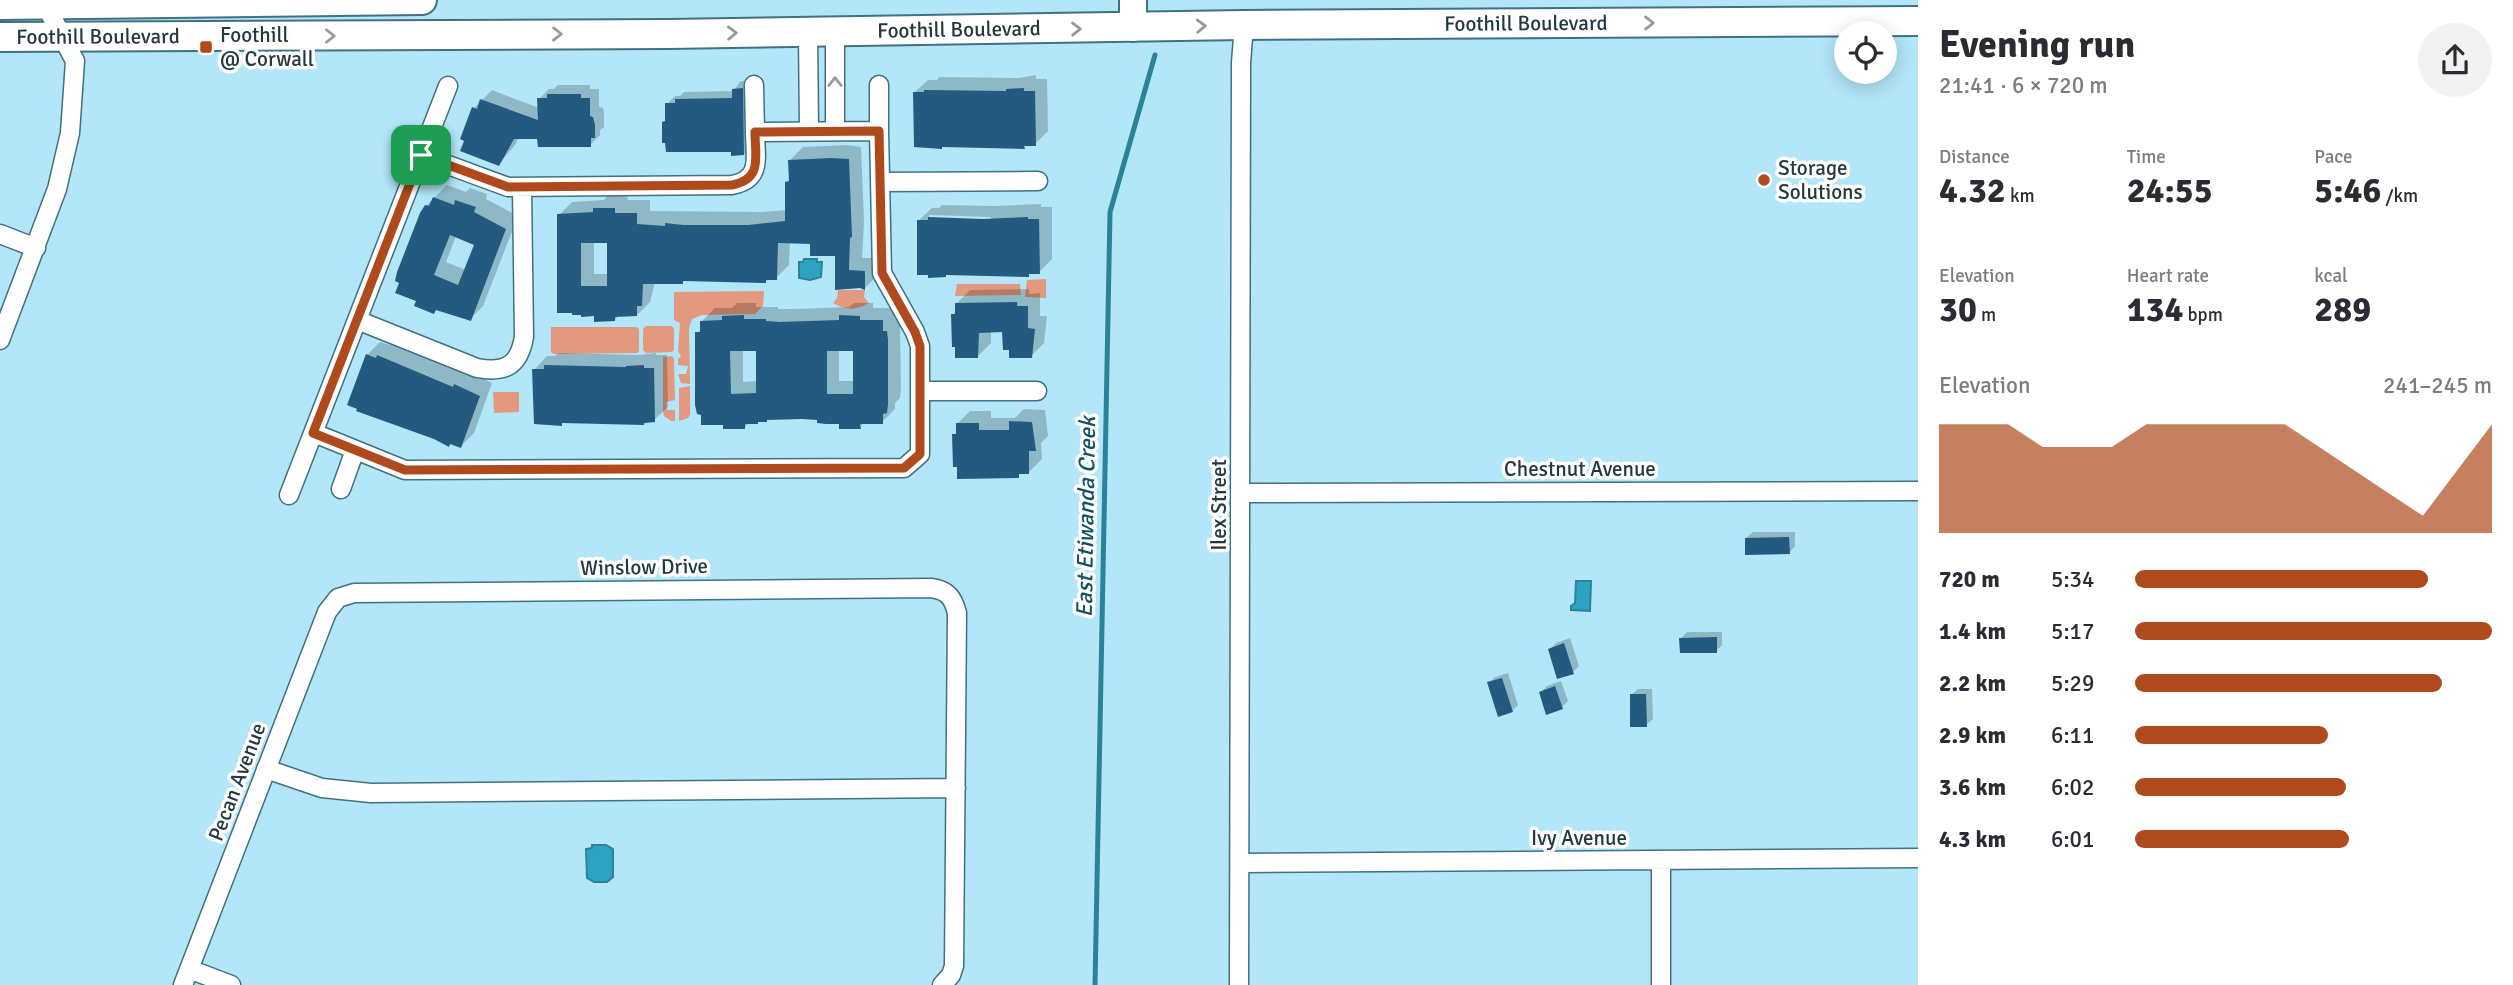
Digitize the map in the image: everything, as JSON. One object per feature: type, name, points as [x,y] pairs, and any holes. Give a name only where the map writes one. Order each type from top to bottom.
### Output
[{"type":"main road","name":"Foothill Boulevard","points":[[0,5],[44,2],[422,0]]},
{"type":"main road","points":[[1133,0],[1133,28]]},
{"type":"main road","name":"Foothill Boulevard","points":[[0,37],[821,32],[1244,25],[1918,20]]},
{"type":"street","points":[[0,340],[57,189],[70,134],[75,61],[44,2]]},
{"type":"street","name":"Ilex Street","points":[[1239,985],[1241,64],[1244,25]]},
{"type":"street","points":[[803,131],[808,75],[821,32]]},
{"type":"street","points":[[821,32],[835,131]]},
{"type":"street","points":[[421,155],[508,187],[744,183],[755,168],[754,85]]},
{"type":"street","points":[[313,433],[405,470],[904,468],[920,454],[920,346],[882,273],[879,85]]},
{"type":"street","points":[[289,495],[448,86]]},
{"type":"street","points":[[755,132],[879,131]]},
{"type":"street","points":[[880,182],[1038,181]]},
{"type":"street","points":[[357,320],[477,368],[492,371],[505,368],[518,358],[524,337],[522,187]]},
{"type":"street","points":[[0,234],[36,248]]},
{"type":"street","points":[[920,391],[1037,391]]},
{"type":"street","points":[[341,489],[355,450]]},
{"type":"street","name":"Chestnut Avenue","points":[[1242,493],[1918,491]]},
{"type":"street","name":"Winslow Drive","points":[[338,597],[354,593],[942,589],[950,594],[957,613],[956,788]]},
{"type":"street","name":"Pecan Avenue","points":[[186,977],[327,612],[338,597]]},
{"type":"street","points":[[266,769],[323,788],[371,793],[956,788],[954,966],[951,975],[942,985]]},
{"type":"street","name":"Ivy Avenue","points":[[1241,863],[1918,858]]},
{"type":"street","points":[[1661,860],[1661,985]]},
{"type":"street","points":[[186,977],[231,985]]},
{"type":"shaded area","points":[[1046,279],[1046,298],[1025,297],[1027,280]]},
{"type":"shaded area","points":[[957,284],[1020,284],[1021,295],[955,296]]},
{"type":"shaded area","points":[[838,290],[865,290],[864,297],[869,303],[847,308],[833,303]]},
{"type":"shaded area","points":[[764,291],[763,306],[755,314],[702,315],[692,319],[689,328],[690,384],[681,383],[678,374],[686,374],[688,366],[678,365],[681,356],[678,351],[680,323],[674,320],[674,292]]},
{"type":"shaded area","points":[[646,326],[672,326],[674,350],[646,353],[643,350],[643,329]]},
{"type":"shaded area","points":[[551,327],[636,327],[639,329],[639,351],[554,354],[551,352]]},
{"type":"shaded area","points":[[672,356],[675,400],[666,402],[667,410],[675,410],[675,421],[664,416],[663,411],[663,357]]},
{"type":"shaded area","points":[[690,386],[690,415],[679,421],[679,388]]},
{"type":"shaded area","points":[[493,392],[519,392],[519,412],[494,413]]},
{"type":"water","points":[[804,259],[817,259],[817,262],[822,262],[821,277],[810,280],[799,278],[799,262]]},
{"type":"water","points":[[1576,581],[1591,581],[1590,611],[1571,610],[1575,603]]},
{"type":"water","points":[[592,845],[606,845],[613,849],[613,877],[607,882],[594,882],[587,878],[586,849],[592,848]]},
{"type":"building","points":[[743,88],[744,155],[731,156],[731,152],[666,152],[665,143],[662,143],[665,103],[675,103],[675,99],[732,98],[732,89]]},
{"type":"building","points":[[1024,88],[1024,91],[1035,91],[1036,146],[1024,146],[1025,149],[914,147],[913,92],[1006,91]]},
{"type":"building","points":[[547,94],[581,94],[581,98],[590,98],[590,116],[593,117],[595,125],[595,138],[591,138],[591,147],[538,147],[537,139],[514,139],[499,166],[460,151],[464,141],[460,139],[472,107],[477,109],[480,99],[538,120],[537,98],[547,98]]},
{"type":"building","points":[[849,159],[852,237],[849,270],[865,271],[865,290],[835,290],[835,256],[810,256],[810,244],[778,243],[777,280],[766,280],[766,283],[683,281],[683,284],[643,284],[642,306],[637,306],[637,316],[615,317],[615,321],[594,322],[594,316],[557,313],[557,214],[593,212],[593,208],[615,208],[615,213],[637,213],[637,224],[665,226],[665,223],[748,225],[785,221],[788,160]],"holes":[[[581,243],[607,243],[607,286],[581,286]]]},
{"type":"building","points":[[433,197],[454,205],[455,200],[476,207],[474,212],[506,229],[471,321],[436,310],[434,314],[414,306],[416,301],[395,293],[399,283],[395,281],[397,272],[420,213],[425,205],[429,206]],"holes":[[[450,235],[474,245],[458,285],[434,275]]]},
{"type":"building","points":[[928,217],[1039,219],[1040,274],[1029,274],[1029,277],[946,275],[928,278],[928,275],[917,275],[917,220],[928,220]]},
{"type":"building","points":[[1017,302],[1017,306],[1028,306],[1028,328],[1035,329],[1032,358],[1009,358],[1009,350],[1003,350],[1002,332],[979,333],[978,358],[955,358],[951,314],[955,314],[955,303]]},
{"type":"building","points":[[744,315],[744,319],[780,322],[839,320],[839,315],[860,316],[860,320],[883,320],[883,331],[887,331],[888,340],[888,404],[887,413],[883,414],[883,424],[860,424],[861,429],[839,429],[839,424],[802,419],[767,420],[758,424],[745,424],[745,429],[701,425],[701,415],[697,414],[695,405],[695,332],[700,332],[700,321],[722,320],[722,316]],"holes":[[[730,351],[756,351],[756,393],[731,394]],[[827,351],[853,351],[853,394],[827,394]]]},
{"type":"building","points":[[366,354],[376,358],[377,355],[480,396],[461,448],[450,444],[449,447],[356,411],[357,409],[347,405]]},
{"type":"building","points":[[544,365],[644,365],[644,368],[654,368],[655,422],[644,425],[534,424],[532,369],[544,369]]},
{"type":"building","points":[[1009,421],[1032,422],[1036,451],[1029,451],[1029,474],[1019,474],[1019,478],[957,479],[957,467],[953,467],[952,434],[956,434],[956,423],[979,423],[979,430],[1009,430]]},
{"type":"building","points":[[1789,537],[1790,554],[1745,555],[1745,538]]},
{"type":"building","points":[[1717,637],[1717,653],[1680,653],[1679,638]]},
{"type":"building","points":[[1564,643],[1574,674],[1557,679],[1548,649]]},
{"type":"building","points":[[1502,678],[1513,712],[1498,717],[1487,682]]},
{"type":"building","points":[[1555,686],[1563,709],[1546,715],[1539,692]]},
{"type":"building","points":[[1630,694],[1646,694],[1647,727],[1630,727]]},
{"type":"waterway","name":"East Etiwanda Creek","points":[[1095,985],[1110,212],[1155,55]]},
{"type":"place","name":"Foothill @ Corwall","points":[[206,47]]},
{"type":"place","name":"Storage Solutions","points":[[1764,180]]},
{"type":"route","points":[[879,131],[882,273],[920,346],[920,454],[904,468],[405,470],[313,433],[421,155],[508,187],[732,185],[744,183],[755,168],[755,132],[879,131]]}]
